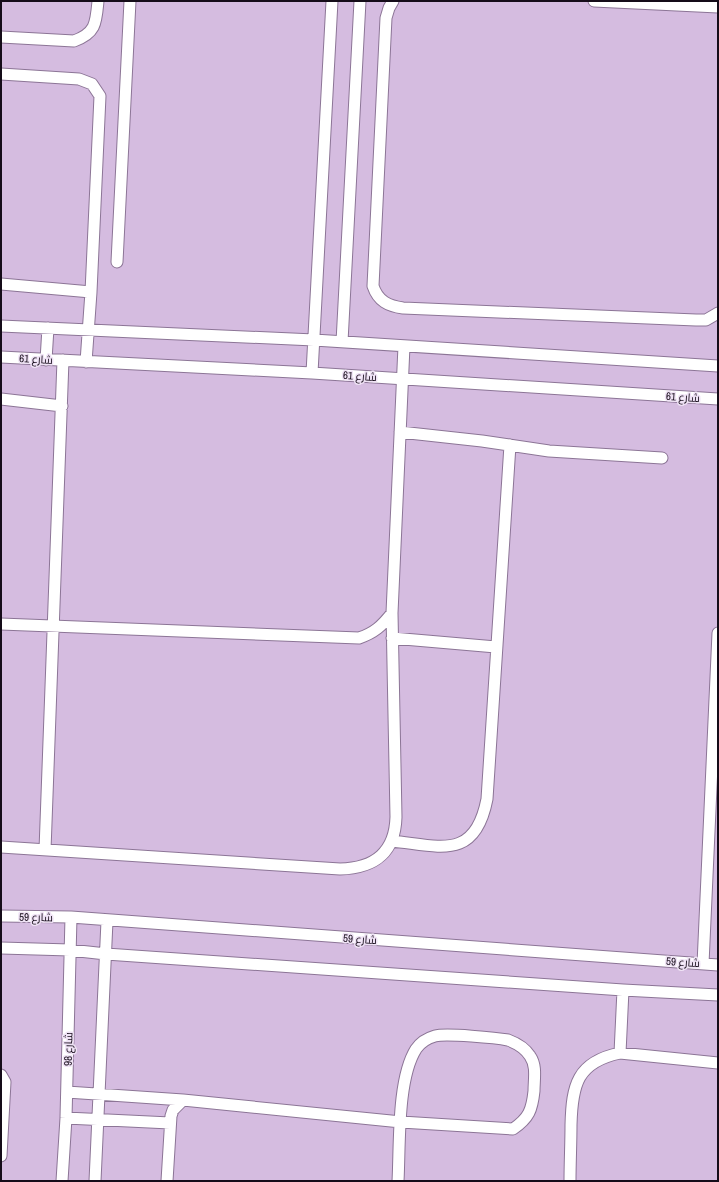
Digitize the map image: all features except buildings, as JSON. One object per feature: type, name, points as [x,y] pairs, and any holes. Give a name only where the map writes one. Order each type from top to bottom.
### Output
[{"type":"lane","points":[[1,36],[74,41],[84,37],[93,29],[97,18],[98,1]]},
{"type":"lane","points":[[117,262],[130,1]]},
{"type":"lane","points":[[312,373],[332,1]]},
{"type":"lane","points":[[342,342],[360,1]]},
{"type":"lane","points":[[393,1],[386,18],[373,286],[381,300],[387,305],[403,308],[696,320],[706,320],[718,313]]},
{"type":"lane","points":[[594,1],[718,7]]},
{"type":"lane","points":[[1,74],[79,78],[92,84],[100,96],[91,292],[86,362]]},
{"type":"lane","points":[[1,284],[91,292]]},
{"type":"lane","points":[[1,326],[314,340],[718,366]]},
{"type":"lane","points":[[46,360],[48,328]]},
{"type":"lane","points":[[1,847],[356,868],[370,864],[383,854],[392,841],[396,829],[392,613],[404,346]]},
{"type":"lane","name":"شارع 61","points":[[1,357],[312,373],[718,399]]},
{"type":"lane","points":[[45,850],[63,360]]},
{"type":"lane","points":[[1,399],[62,406]]},
{"type":"lane","points":[[400,432],[549,451],[662,458]]},
{"type":"lane","points":[[392,841],[452,847],[463,843],[473,834],[480,824],[487,799],[510,445]]},
{"type":"lane","points":[[1,624],[359,638],[372,633],[384,625],[392,613]]},
{"type":"lane","points":[[703,964],[718,633]]},
{"type":"lane","points":[[392,638],[496,647]]},
{"type":"lane","name":"شارع 59","points":[[1,916],[71,917],[107,921],[718,965]]},
{"type":"lane","name":"شارع 98","points":[[62,1181],[67,1092],[71,917]]},
{"type":"lane","points":[[95,1181],[107,921]]},
{"type":"lane","points":[[1,948],[70,950],[106,954],[623,990],[718,995]]},
{"type":"lane","points":[[620,1053],[623,990]]},
{"type":"lane","points":[[67,1092],[183,1100],[401,1122],[513,1128],[524,1122],[531,1110],[535,1068],[530,1056],[521,1046],[508,1040],[437,1035],[425,1040],[416,1049],[404,1081],[401,1122],[398,1181]]},
{"type":"lane","points":[[570,1181],[573,1090],[580,1075],[591,1064],[605,1056],[620,1053],[718,1063]]},
{"type":"lane","points":[[1,1075],[4,1082],[1,1156]]},
{"type":"lane","points":[[167,1181],[170,1122],[173,1110],[183,1100]]},
{"type":"lane","points":[[66,1118],[170,1122]]}]
